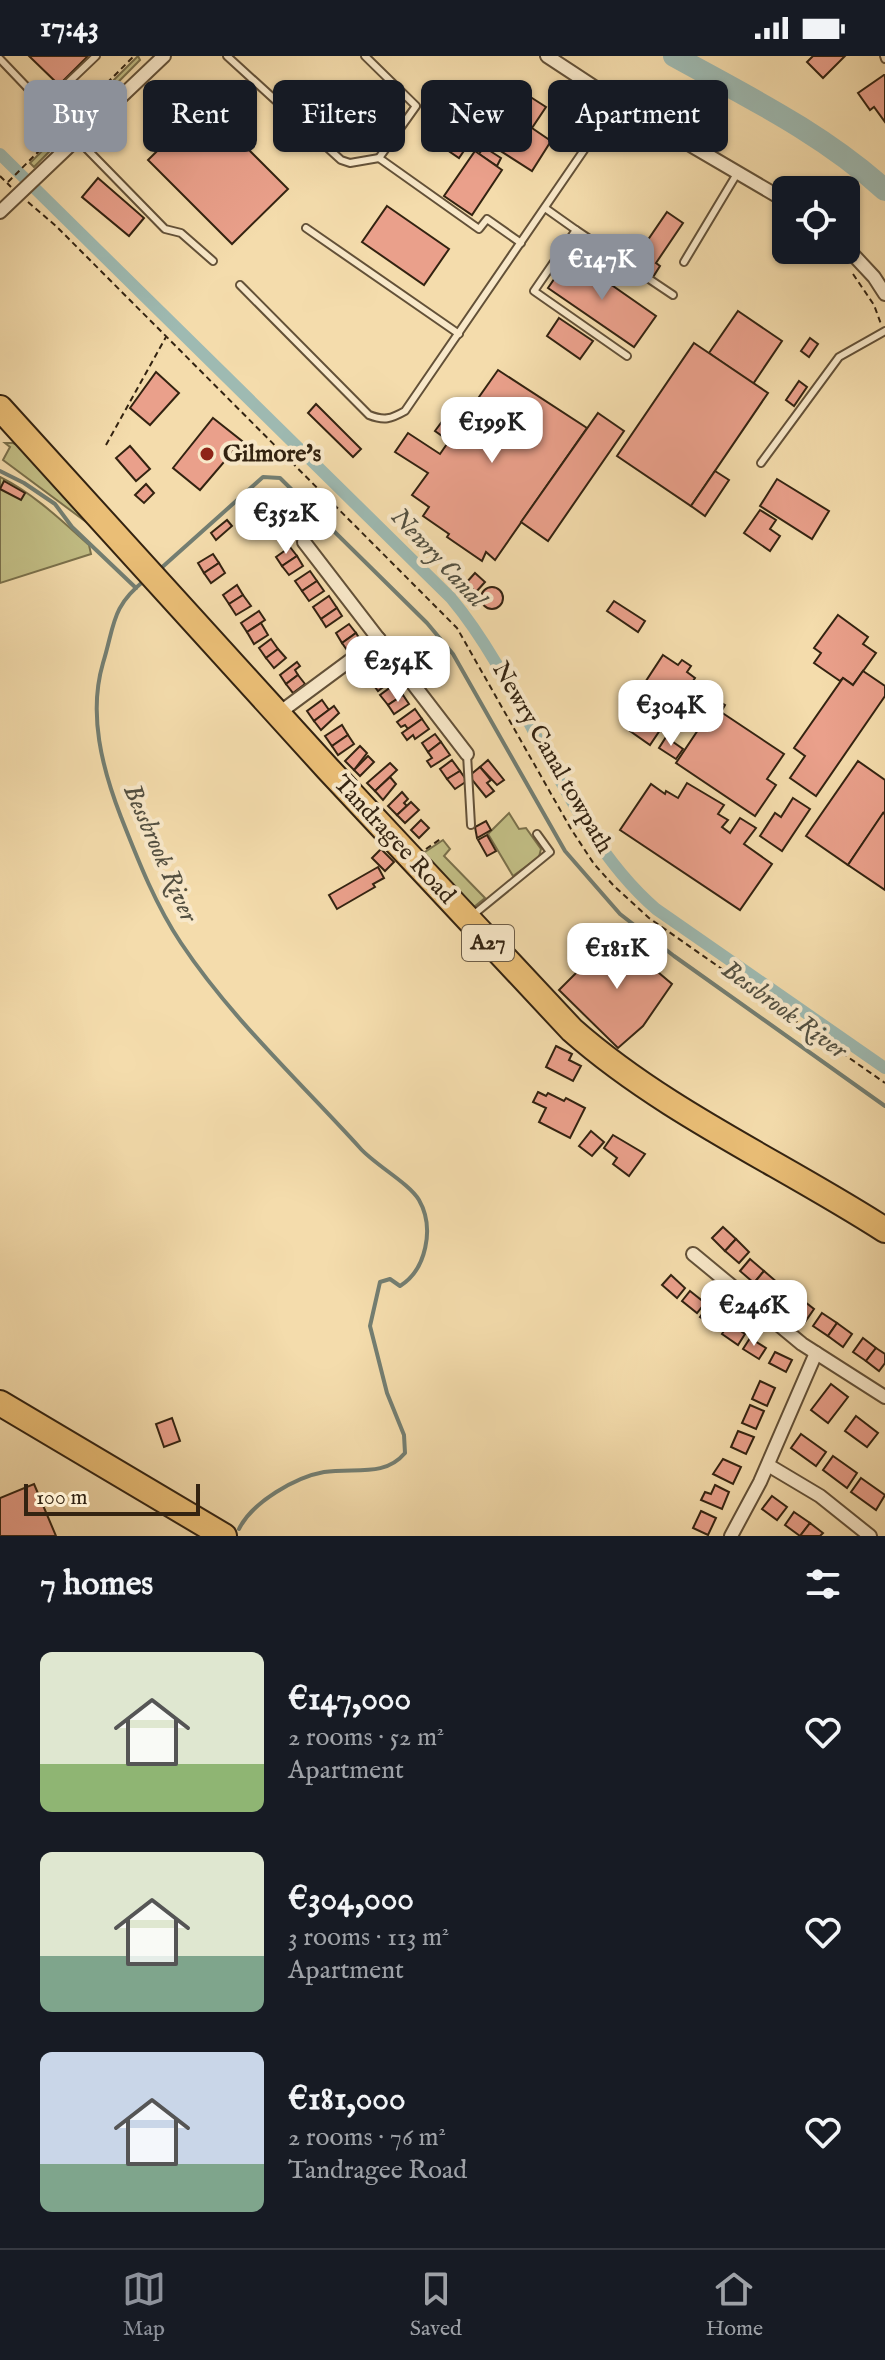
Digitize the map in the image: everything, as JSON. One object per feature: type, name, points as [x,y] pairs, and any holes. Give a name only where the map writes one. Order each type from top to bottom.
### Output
[{"type":"highway","name":"Tandragee Road","points":[[4,419],[567,1024],[618,1067],[665,1099],[885,1230]]},
{"type":"highway","points":[[0,1403],[224,1536]]},
{"type":"street","points":[[127,90],[164,56]]},
{"type":"street","points":[[547,56],[584,80]]},
{"type":"street","points":[[0,212],[24,197],[36,176],[61,152]]},
{"type":"street","points":[[703,152],[772,193]]},
{"type":"street","points":[[860,262],[885,294]]},
{"type":"street","points":[[304,542],[467,754]]},
{"type":"street","points":[[279,713],[379,639]]},
{"type":"street","points":[[693,1254],[816,1353],[885,1397]]},
{"type":"street","points":[[731,1536],[768,1465],[816,1353]]},
{"type":"street","points":[[768,1465],[820,1496],[870,1536]]},
{"type":"lane","points":[[0,59],[42,103],[52,98],[96,56]]},
{"type":"lane","points":[[227,56],[341,160],[350,163],[379,158],[416,106],[365,56]]},
{"type":"lane","points":[[91,152],[165,229],[181,233],[213,261]]},
{"type":"lane","points":[[240,285],[347,396],[369,415],[386,420],[405,411],[583,152]]},
{"type":"lane","points":[[379,158],[479,229],[487,219],[521,243]]},
{"type":"lane","points":[[684,262],[738,172]]},
{"type":"lane","points":[[545,208],[673,295]]},
{"type":"lane","points":[[306,228],[459,334]]},
{"type":"lane","points":[[576,230],[534,291],[627,356]]},
{"type":"lane","points":[[761,463],[839,357],[885,332]]},
{"type":"lane","points":[[467,754],[471,825]]},
{"type":"lane","points":[[467,920],[550,852],[537,834]]},
{"type":"path","points":[[0,176],[8,182],[134,56]]},
{"type":"path","name":"Newry Canal towpath","points":[[24,197],[457,628],[571,829],[594,864],[614,886],[649,918],[885,1083]]},
{"type":"path","points":[[847,267],[874,305],[885,332]]},
{"type":"path","points":[[106,445],[166,336]]},
{"type":"path","points":[[422,851],[442,838]]},
{"type":"shaded area","points":[[138,56],[140,60],[120,80],[114,80]]},
{"type":"shaded area","points":[[41,152],[49,152],[34,167],[30,163]]},
{"type":"shaded area","points":[[5,443],[24,448],[109,539],[3,460],[10,447]]},
{"type":"shaded area","points":[[0,477],[58,517],[89,545],[91,554],[0,583]]},
{"type":"shaded area","points":[[509,813],[519,829],[526,828],[541,849],[539,857],[513,876],[488,834]]},
{"type":"shaded area","points":[[443,840],[450,849],[444,856],[485,898],[474,907],[422,854]]},
{"type":"building","points":[[29,56],[88,56],[64,80],[54,80]]},
{"type":"building","points":[[813,56],[845,56],[823,78],[807,62]]},
{"type":"building","points":[[885,75],[885,122],[874,107],[870,110],[858,93]]},
{"type":"building","points":[[532,98],[546,107],[532,128]]},
{"type":"building","points":[[532,128],[548,139],[548,146],[532,171],[502,152],[532,152]]},
{"type":"building","points":[[156,152],[251,152],[288,189],[232,244],[148,160]]},
{"type":"building","points":[[474,152],[502,170],[472,215],[444,196]]},
{"type":"building","points":[[492,152],[501,158],[497,166],[479,154]]},
{"type":"building","points":[[98,178],[144,218],[129,236],[82,197]]},
{"type":"building","points":[[387,206],[449,249],[424,285],[362,242]]},
{"type":"building","points":[[667,212],[683,223],[656,263],[660,266],[653,277],[627,260],[638,243],[643,247]]},
{"type":"building","points":[[570,256],[656,316],[634,347],[548,288]]},
{"type":"building","points":[[738,311],[782,341],[753,384],[709,353]]},
{"type":"building","points":[[559,318],[593,341],[580,359],[547,336]]},
{"type":"building","points":[[810,338],[818,344],[809,357],[801,351]]},
{"type":"building","points":[[694,343],[768,393],[691,506],[617,456]]},
{"type":"building","points":[[498,370],[587,428],[495,560],[486,552],[482,561],[423,516],[429,507],[412,495],[428,473],[395,452],[408,433],[440,454],[449,441],[435,431],[449,412],[462,421]]},
{"type":"building","points":[[156,372],[179,393],[150,425],[130,408]]},
{"type":"building","points":[[799,381],[807,387],[794,406],[786,400]]},
{"type":"building","points":[[316,404],[361,449],[353,457],[308,413]]},
{"type":"building","points":[[598,413],[624,431],[548,541],[521,522]]},
{"type":"building","name":"Gilmore's","points":[[213,418],[242,441],[200,490],[173,468]]},
{"type":"building","points":[[130,446],[150,469],[136,481],[116,458]]},
{"type":"building","points":[[715,471],[729,480],[705,516],[691,506]]},
{"type":"building","points":[[777,479],[829,511],[812,539],[760,506]]},
{"type":"building","points":[[4,481],[25,493],[21,500],[0,489]]},
{"type":"building","points":[[146,484],[154,493],[144,503],[135,495]]},
{"type":"building","points":[[760,510],[776,520],[770,529],[780,536],[770,551],[744,533]]},
{"type":"building","points":[[288,512],[298,526],[288,532],[279,519]]},
{"type":"building","points":[[279,519],[288,532],[279,539],[268,527]]},
{"type":"building","points":[[227,520],[232,526],[216,540],[211,533]]},
{"type":"building","points":[[290,547],[297,556],[282,566],[276,557]]},
{"type":"building","points":[[213,554],[219,563],[204,573],[198,563]]},
{"type":"building","points":[[297,556],[303,566],[289,575],[282,566]]},
{"type":"building","points":[[219,563],[225,573],[211,583],[204,573]]},
{"type":"building","points":[[310,571],[317,581],[302,591],[295,581]]},
{"type":"building","points":[[475,573],[485,582],[476,592],[466,583]]},
{"type":"building","points":[[317,581],[324,591],[309,601],[302,591]]},
{"type":"building","points":[[237,585],[243,595],[229,604],[223,595]]},
{"type":"building","points":[[492,587],[500,590],[503,598],[500,606],[492,609],[484,606],[481,598],[484,590]]},
{"type":"building","points":[[243,595],[251,606],[236,615],[229,604]]},
{"type":"building","points":[[329,596],[337,608],[321,619],[313,607]]},
{"type":"building","points":[[614,601],[645,621],[638,632],[607,611]]},
{"type":"building","points":[[337,608],[342,616],[326,627],[321,619]]},
{"type":"building","points":[[259,611],[265,620],[247,632],[241,623]]},
{"type":"building","points":[[838,615],[868,637],[863,644],[876,653],[853,685],[843,678],[840,681],[814,663],[821,653],[814,648]]},
{"type":"building","points":[[261,623],[268,635],[254,644],[247,632]]},
{"type":"building","points":[[349,624],[356,633],[342,643],[336,633]]},
{"type":"building","points":[[356,633],[363,644],[349,653],[342,643]]},
{"type":"building","points":[[271,639],[278,649],[266,658],[259,648]]},
{"type":"building","points":[[278,649],[286,658],[274,668],[266,658]]},
{"type":"building","points":[[663,655],[678,665],[682,660],[691,666],[687,672],[695,678],[650,745],[630,731],[635,724],[623,716]]},
{"type":"building","points":[[376,659],[383,670],[369,679],[362,668]]},
{"type":"building","points":[[297,662],[300,666],[295,670],[298,675],[286,684],[280,675]]},
{"type":"building","points":[[383,670],[391,681],[378,691],[369,679]]},
{"type":"building","points":[[863,671],[885,686],[885,696],[816,796],[790,778],[805,756],[794,748],[843,678],[853,685]]},
{"type":"building","points":[[298,675],[305,684],[293,693],[286,684]]},
{"type":"building","points":[[395,684],[403,695],[388,705],[380,695]]},
{"type":"building","points":[[708,694],[725,705],[721,712],[784,754],[767,779],[776,785],[755,816],[676,763],[706,718],[696,711]]},
{"type":"building","points":[[403,695],[409,704],[394,714],[388,705]]},
{"type":"building","points":[[322,700],[329,710],[314,721],[307,711]]},
{"type":"building","points":[[334,706],[339,713],[321,730],[314,721]]},
{"type":"building","points":[[415,709],[422,719],[408,729],[405,725],[401,727],[397,722]]},
{"type":"building","points":[[422,719],[429,729],[415,739],[413,735],[407,740],[402,733]]},
{"type":"building","points":[[342,725],[348,735],[332,746],[325,736]]},
{"type":"building","points":[[435,734],[441,742],[428,752],[422,743]]},
{"type":"building","points":[[348,735],[354,744],[338,755],[332,746]]},
{"type":"building","points":[[666,737],[683,749],[676,759],[659,748]]},
{"type":"building","points":[[441,742],[450,755],[431,767],[427,761],[432,758],[428,752]]},
{"type":"building","points":[[360,746],[367,753],[354,770],[345,761]]},
{"type":"building","points":[[368,756],[374,762],[360,776],[354,770]]},
{"type":"building","points":[[452,760],[460,771],[447,779],[440,769]]},
{"type":"building","points":[[488,760],[504,780],[497,785],[480,767]]},
{"type":"building","points":[[858,761],[885,780],[885,811],[848,865],[806,836]]},
{"type":"building","points":[[390,763],[397,770],[375,791],[367,783]]},
{"type":"building","points":[[480,767],[491,780],[487,783],[494,791],[486,797],[469,776]]},
{"type":"building","points":[[460,771],[467,781],[455,789],[447,779]]},
{"type":"building","points":[[390,777],[396,784],[383,800],[375,791]]},
{"type":"building","points":[[687,783],[724,805],[718,814],[728,820],[722,827],[730,833],[740,818],[756,828],[744,844],[772,864],[740,910],[620,830],[651,784],[665,794],[666,791],[678,798]]},
{"type":"building","points":[[402,792],[408,799],[404,803],[407,806],[397,815],[388,806]]},
{"type":"building","points":[[793,798],[810,809],[782,851],[760,836],[775,813],[781,817]]},
{"type":"building","points":[[411,802],[419,810],[405,823],[397,815]]},
{"type":"building","points":[[885,814],[885,890],[848,865]]},
{"type":"building","points":[[421,820],[429,828],[419,838],[411,830]]},
{"type":"building","points":[[486,821],[491,830],[477,838],[475,827]]},
{"type":"building","points":[[487,835],[496,851],[487,856],[478,840]]},
{"type":"building","points":[[381,849],[394,862],[385,871],[372,858]]},
{"type":"building","points":[[378,867],[384,878],[373,884],[375,887],[337,909],[329,895]]},
{"type":"building","points":[[614,935],[672,984],[643,1026],[618,1048],[559,990]]},
{"type":"building","points":[[556,1046],[572,1054],[569,1060],[581,1066],[573,1081],[546,1067]]},
{"type":"building","points":[[538,1092],[564,1101],[566,1098],[585,1108],[570,1138],[539,1122],[546,1108],[533,1102]]},
{"type":"building","points":[[591,1131],[604,1142],[592,1156],[579,1146]]},
{"type":"building","points":[[613,1135],[645,1154],[629,1176],[613,1164],[617,1158],[604,1148]]},
{"type":"building","points":[[723,1227],[736,1239],[725,1251],[712,1238]]},
{"type":"building","points":[[736,1239],[749,1252],[739,1263],[725,1251]]},
{"type":"building","points":[[750,1259],[764,1271],[754,1283],[740,1271]]},
{"type":"building","points":[[764,1271],[778,1283],[768,1295],[754,1283]]},
{"type":"building","points":[[671,1275],[685,1288],[677,1298],[662,1285]]},
{"type":"building","points":[[785,1288],[800,1298],[790,1311],[776,1300]]},
{"type":"building","points":[[690,1291],[705,1303],[697,1313],[682,1301]]},
{"type":"building","points":[[800,1298],[814,1309],[805,1322],[790,1311]]},
{"type":"building","points":[[708,1306],[724,1317],[716,1328],[700,1317]]},
{"type":"building","points":[[822,1313],[837,1323],[828,1336],[813,1326]]},
{"type":"building","points":[[729,1323],[745,1334],[738,1345],[722,1334]]},
{"type":"building","points":[[837,1323],[852,1334],[843,1347],[828,1336]]},
{"type":"building","points":[[750,1338],[766,1348],[759,1359],[743,1349]]},
{"type":"building","points":[[863,1338],[876,1348],[866,1361],[853,1352]]},
{"type":"building","points":[[876,1348],[885,1354],[885,1363],[879,1371],[866,1361]]},
{"type":"building","points":[[775,1352],[792,1360],[786,1372],[769,1363]]},
{"type":"building","points":[[760,1381],[775,1388],[767,1406],[752,1399]]},
{"type":"building","points":[[831,1384],[848,1397],[828,1423],[811,1410]]},
{"type":"building","points":[[750,1405],[764,1411],[756,1429],[742,1423]]},
{"type":"building","points":[[856,1416],[878,1433],[867,1447],[845,1431]]},
{"type":"building","points":[[172,1418],[180,1441],[164,1447],[156,1424]]},
{"type":"building","points":[[738,1431],[754,1437],[746,1454],[731,1447]]},
{"type":"building","points":[[801,1434],[826,1452],[816,1466],[791,1448]]},
{"type":"building","points":[[833,1456],[857,1473],[847,1488],[823,1470]]},
{"type":"building","points":[[723,1459],[741,1467],[733,1484],[713,1474]]},
{"type":"building","points":[[861,1478],[885,1495],[876,1510],[851,1492]]},
{"type":"building","points":[[34,1484],[56,1536],[0,1536],[0,1498]]},
{"type":"building","points":[[715,1485],[729,1492],[722,1509],[701,1500],[705,1492],[711,1494]]},
{"type":"building","points":[[772,1496],[787,1507],[777,1520],[762,1509]]},
{"type":"building","points":[[701,1511],[716,1518],[708,1535],[693,1528]]},
{"type":"building","points":[[794,1512],[810,1523],[800,1536],[785,1525]]},
{"type":"building","points":[[810,1523],[823,1533],[820,1536],[800,1536]]},
{"type":"waterway","points":[[674,56],[810,133],[885,190]]},
{"type":"waterway","name":"Newry Canal","points":[[0,154],[451,598],[503,674],[571,801],[624,877],[656,909],[885,1068]]},
{"type":"waterway","points":[[0,471],[55,504],[72,527],[136,588]]},
{"type":"waterway","name":"Bessbrook River","points":[[159,570],[263,477],[280,478],[427,623],[453,654],[565,851],[620,914],[885,1106]]},
{"type":"waterway","name":"Bessbrook River","points":[[145,580],[126,599],[116,617],[103,663],[97,702],[99,741],[108,779],[141,865],[172,928],[201,971],[267,1049],[360,1148],[414,1194],[424,1211],[426,1223],[422,1259],[409,1279],[400,1286],[390,1279],[380,1282],[370,1326],[387,1393],[404,1435],[405,1453],[397,1461],[378,1469],[324,1472],[301,1479],[264,1500],[239,1529]]},
{"type":"place","name":"Gilmore's","points":[[207,454]]}]
